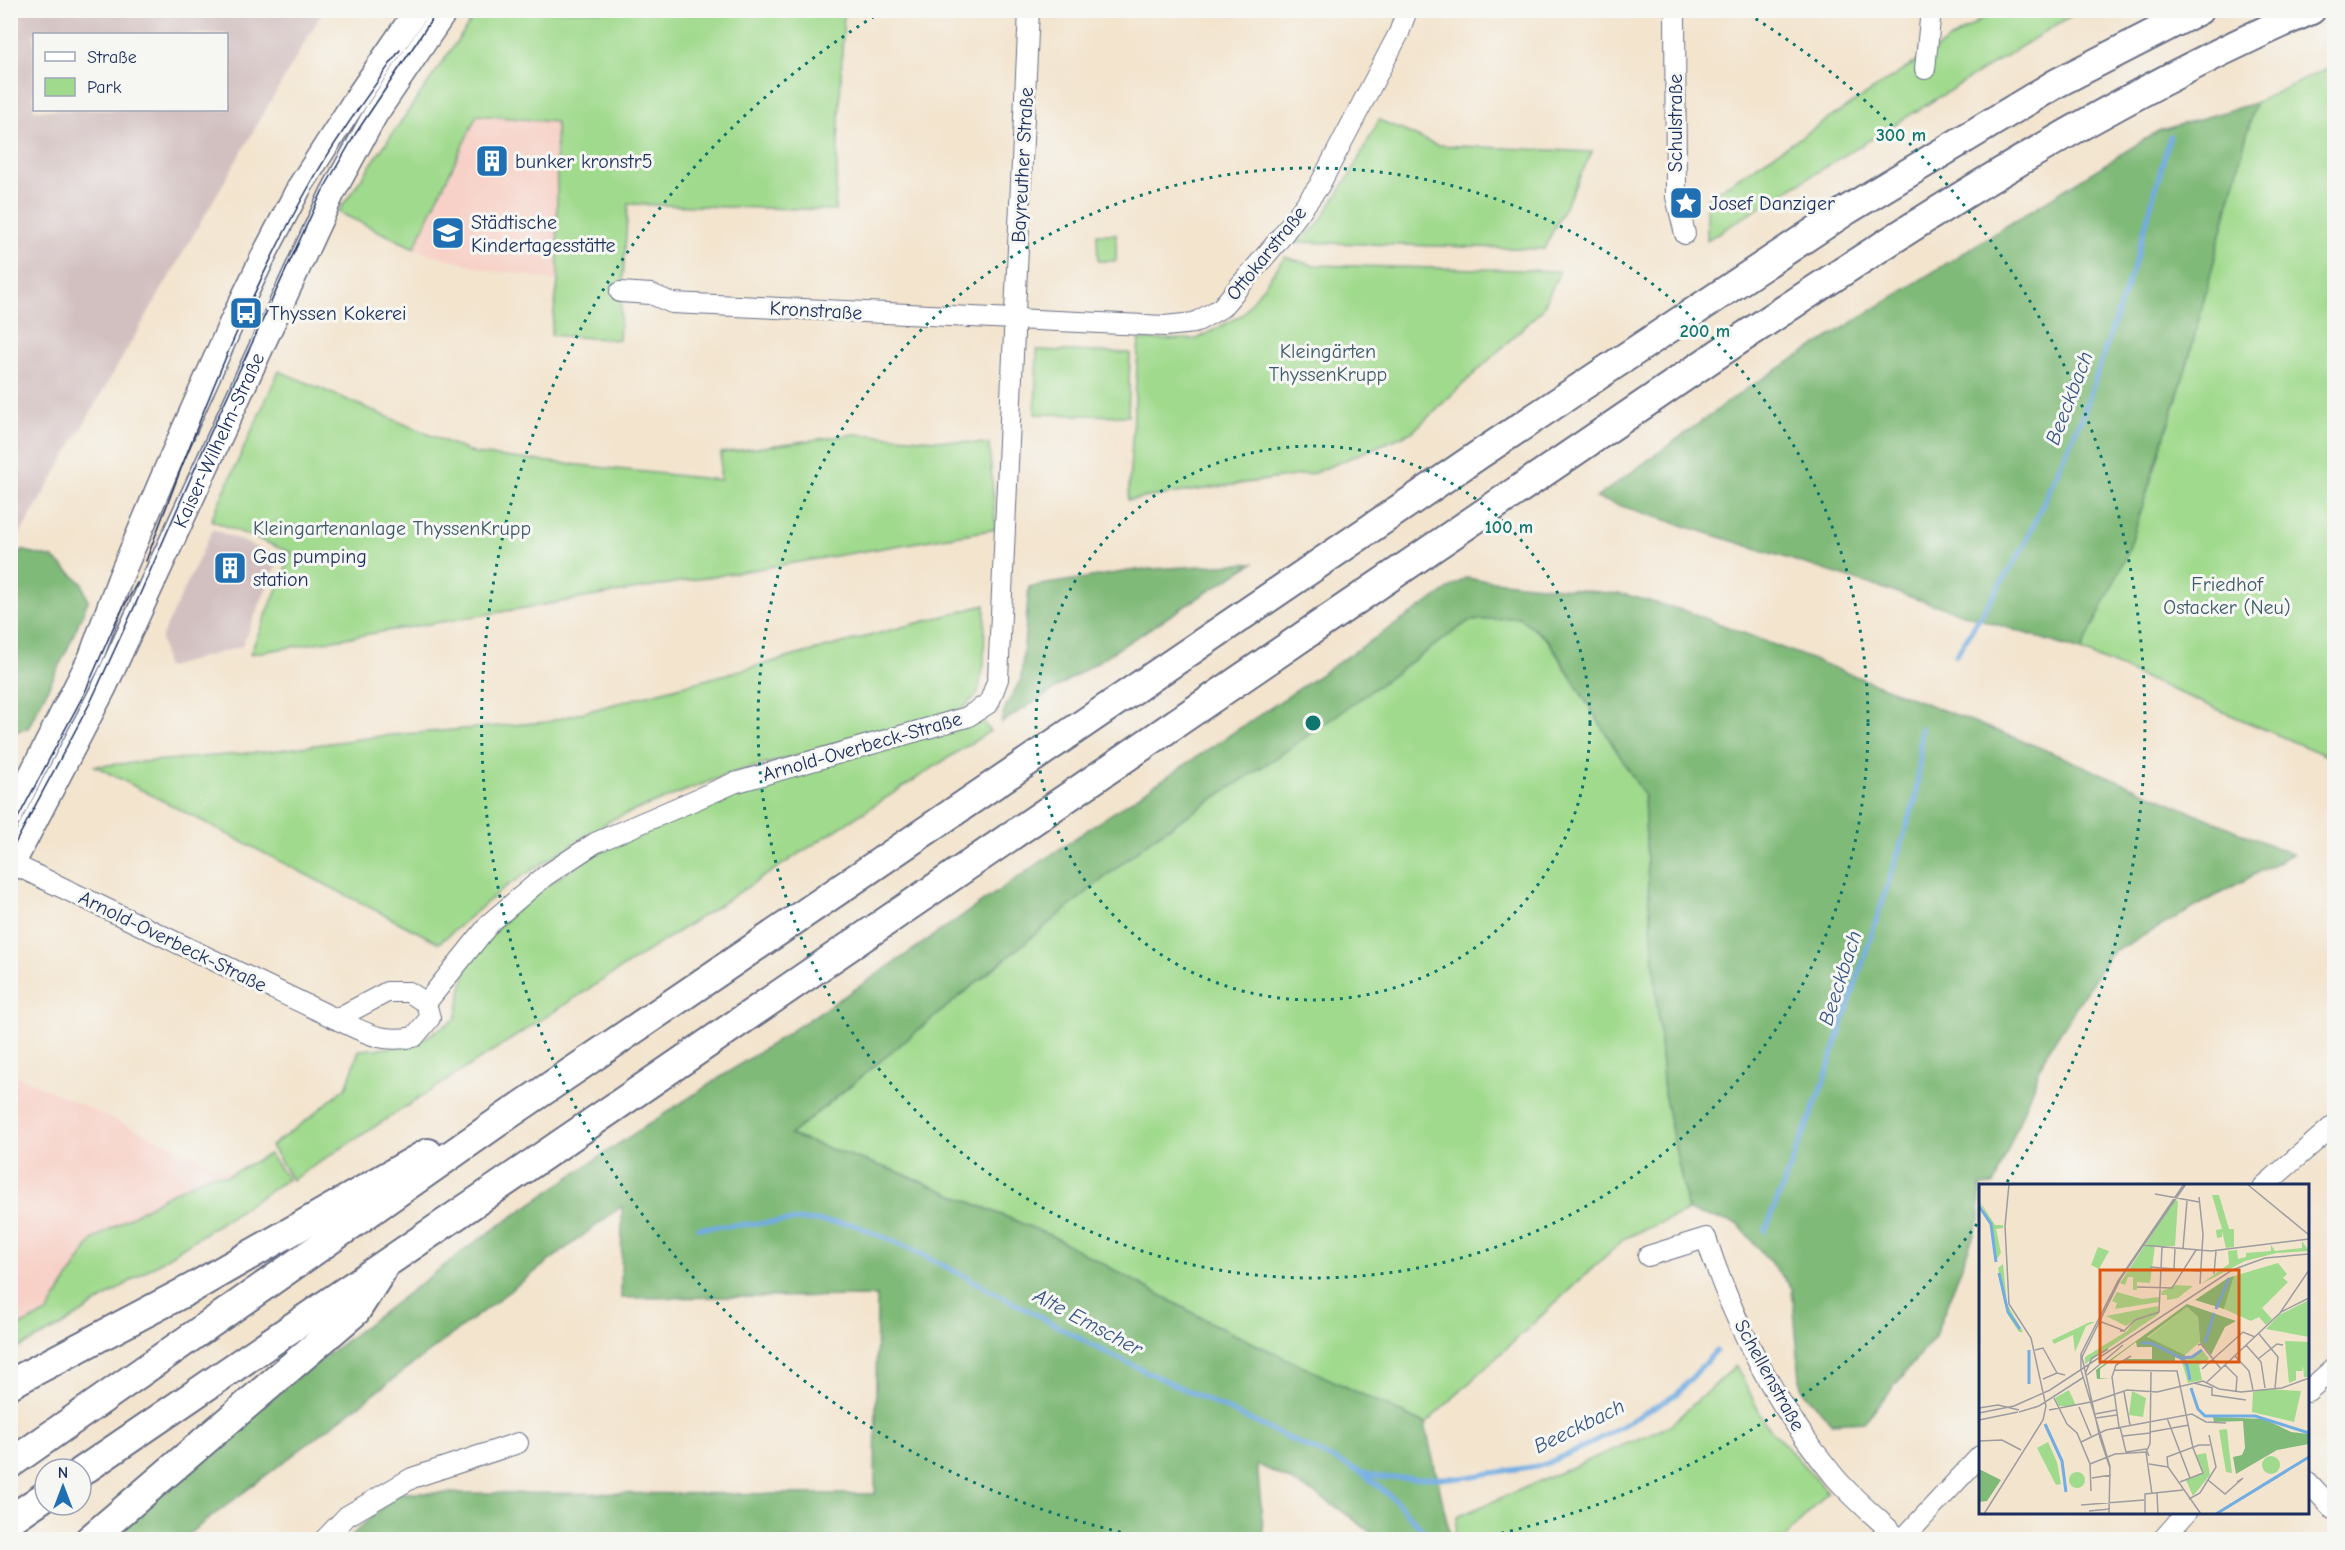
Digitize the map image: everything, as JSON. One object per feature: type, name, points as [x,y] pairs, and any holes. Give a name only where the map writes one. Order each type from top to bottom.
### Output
[{"type":"highway","points":[[10,1464],[508,1115],[1480,454],[1847,210],[2057,83],[2199,10]]},
{"type":"highway","points":[[93,1464],[1514,492],[1870,252],[2080,126],[2248,38],[2311,10]]},
{"type":"highway","points":[[10,1384],[194,1287],[414,1159],[508,1115]]},
{"type":"highway","points":[[89,1539],[356,1311],[389,1260]]},
{"type":"highway","points":[[10,1520],[33,1504]]},
{"type":"main road","name":"Kaiser-Wilhelm-Straße","points":[[10,816],[92,657],[120,578],[166,470],[266,251],[300,186],[417,10]]},
{"type":"main road","name":"Kaiser-Wilhelm-Straße","points":[[11,865],[104,688],[176,537],[332,194],[375,115],[446,10]]},
{"type":"street","name":"Bayreuther Straße","points":[[1015,320],[1029,10]]},
{"type":"street","name":"Ottokarstraße","points":[[1015,320],[1165,326],[1194,323],[1221,308],[1278,241],[1319,186],[1399,33],[1407,10]]},
{"type":"street","name":"Schulstraße","points":[[1675,10],[1676,197],[1685,234]]},
{"type":"street","points":[[1926,69],[1931,10]]},
{"type":"street","name":"Kronstraße","points":[[620,292],[651,294],[672,303],[1015,320]]},
{"type":"street","name":"Arnold-Overbeck-Straße","points":[[11,865],[371,1036],[393,1041],[414,1037],[430,1018],[426,1003],[491,921],[545,876],[595,843],[734,783],[967,717],[989,703],[998,679],[1015,320]]},
{"type":"street","points":[[336,1019],[387,992],[410,992],[426,1003]]},
{"type":"street","points":[[2265,1184],[2334,1125]]},
{"type":"street","name":"Schellenstraße","points":[[1648,1256],[1706,1238],[1721,1283],[1756,1359],[1797,1427],[1835,1478],[1901,1539]]},
{"type":"street","points":[[2309,1389],[2334,1368]]},
{"type":"street","points":[[324,1539],[347,1516],[412,1478],[518,1443]]},
{"type":"street","points":[[1901,1539],[1979,1457]]},
{"type":"street","points":[[2309,1484],[2334,1510]]},
{"type":"street","points":[[2162,1539],[2185,1514]]},
{"type":"shaded area","points":[[10,11],[323,11],[11,550]]},
{"type":"shaded area","points":[[477,115],[556,122],[558,282],[512,272],[492,271],[414,249]]},
{"type":"shaded area","points":[[213,529],[280,557],[242,646],[166,668],[161,638]]},
{"type":"shaded area","points":[[11,1073],[233,1173],[55,1308],[11,1335]]},
{"type":"green space","points":[[478,11],[844,11],[835,210],[628,204],[619,340],[551,335],[558,282],[556,122],[477,115],[414,248],[338,212]]},
{"type":"green space","points":[[1994,11],[2079,11],[1707,240],[1707,198]]},
{"type":"green space","name":"Friedhof Ostacker (Neu)","points":[[2334,65],[2334,759],[2081,651],[2127,555],[2187,365],[2255,103]]},
{"type":"green space","points":[[2255,103],[2187,365],[2127,555],[2081,651],[1596,498],[1746,389],[2158,131]]},
{"type":"green space","points":[[1379,120],[1436,145],[1592,152],[1544,249],[1297,242],[1317,226],[1350,175]]},
{"type":"green space","points":[[1097,234],[1116,234],[1116,261],[1098,261]]},
{"type":"green space","name":"Kleingärten ThyssenKrupp","points":[[1285,257],[1312,265],[1560,271],[1542,310],[1412,432],[1314,473],[1128,500],[1139,340],[1197,339],[1242,315]]},
{"type":"green space","points":[[1037,350],[1130,353],[1128,416],[1035,414]]},
{"type":"green space","name":"Kleingartenanlage ThyssenKrupp","points":[[279,371],[475,454],[720,480],[721,453],[855,434],[989,444],[996,529],[250,654],[292,553],[211,520]]},
{"type":"green space","points":[[21,550],[53,558],[82,583],[88,601],[67,650],[28,728],[11,733],[11,565]]},
{"type":"green space","points":[[1253,563],[1001,723],[1005,708],[1021,679],[1029,587],[1136,570]]},
{"type":"green space","points":[[1465,578],[1627,595],[1689,612],[2036,746],[2292,854],[2110,954],[2045,1056],[1994,1184],[1979,1184],[1979,1222],[1934,1338],[1865,1421],[1832,1423],[1801,1389],[1792,1288],[1738,1224],[1688,1211],[1664,1093],[1648,884],[1644,795],[1549,641],[1519,617],[1469,621],[1279,756],[1153,838],[790,1135],[898,1172],[1052,1236],[1217,1326],[1425,1424],[1451,1539],[1378,1539],[1320,1497],[1257,1464],[1264,1539],[351,1539],[351,1536],[398,1493],[875,1494],[877,1296],[621,1298],[622,1206],[182,1539],[102,1540],[297,1378],[471,1245],[615,1146],[866,982],[1087,830]]},
{"type":"green space","points":[[985,605],[984,665],[977,695],[963,708],[904,728],[731,773],[613,819],[505,887],[439,943],[95,766],[272,751],[381,736],[547,722]]},
{"type":"green space","points":[[1519,617],[1549,642],[1644,795],[1648,884],[1664,1093],[1688,1211],[1625,1238],[1425,1424],[1217,1326],[1052,1236],[898,1172],[790,1135],[1153,838],[1279,756],[1469,621]]},
{"type":"green space","points":[[983,721],[990,731],[292,1180],[271,1146],[347,1086],[359,1050],[399,1047],[420,1041],[456,1019],[468,965],[477,950],[517,910],[573,868],[627,837],[683,811],[742,789],[802,770]]},
{"type":"green space","points":[[269,1154],[288,1179],[63,1325],[11,1352],[11,1330],[47,1313],[92,1240],[164,1197],[211,1174],[227,1176]]},
{"type":"green space","points":[[1736,1366],[1765,1423],[1828,1492],[1784,1539],[1454,1539],[1457,1517],[1670,1425]]},
{"type":"waterway","name":"Beeckbach","points":[[1956,655],[2022,550],[2084,412],[2137,256],[2170,136]]},
{"type":"waterway","name":"Beeckbach","points":[[1765,1231],[1821,1090],[1915,801],[1921,728]]},
{"type":"waterway","name":"Alte Emscher","points":[[698,1228],[803,1220],[852,1224],[909,1248],[1109,1354],[1361,1472],[1395,1500],[1432,1540]]},
{"type":"waterway","name":"Beeckbach","points":[[1363,1473],[1385,1478],[1461,1478],[1543,1465],[1590,1444],[1677,1394],[1716,1351]]},
{"type":"tram line","points":[[10,853],[91,701],[210,434],[322,192],[356,133],[438,10]]},
{"type":"tram line","points":[[146,561],[219,372],[283,235],[328,154],[400,50]]},
{"type":"tram line","points":[[10,833],[85,692],[117,619],[137,583]]},
{"type":"place","name":"bunker kronstr5","points":[[492,161]]},
{"type":"place","name":"Josef Danziger","points":[[1686,203]]},
{"type":"place","name":"Städtische Kindertagesstätte","points":[[448,233]]},
{"type":"place","name":"Thyssen Kokerei","points":[[246,313]]},
{"type":"place","name":"Gas pumping station","points":[[230,568]]}]
